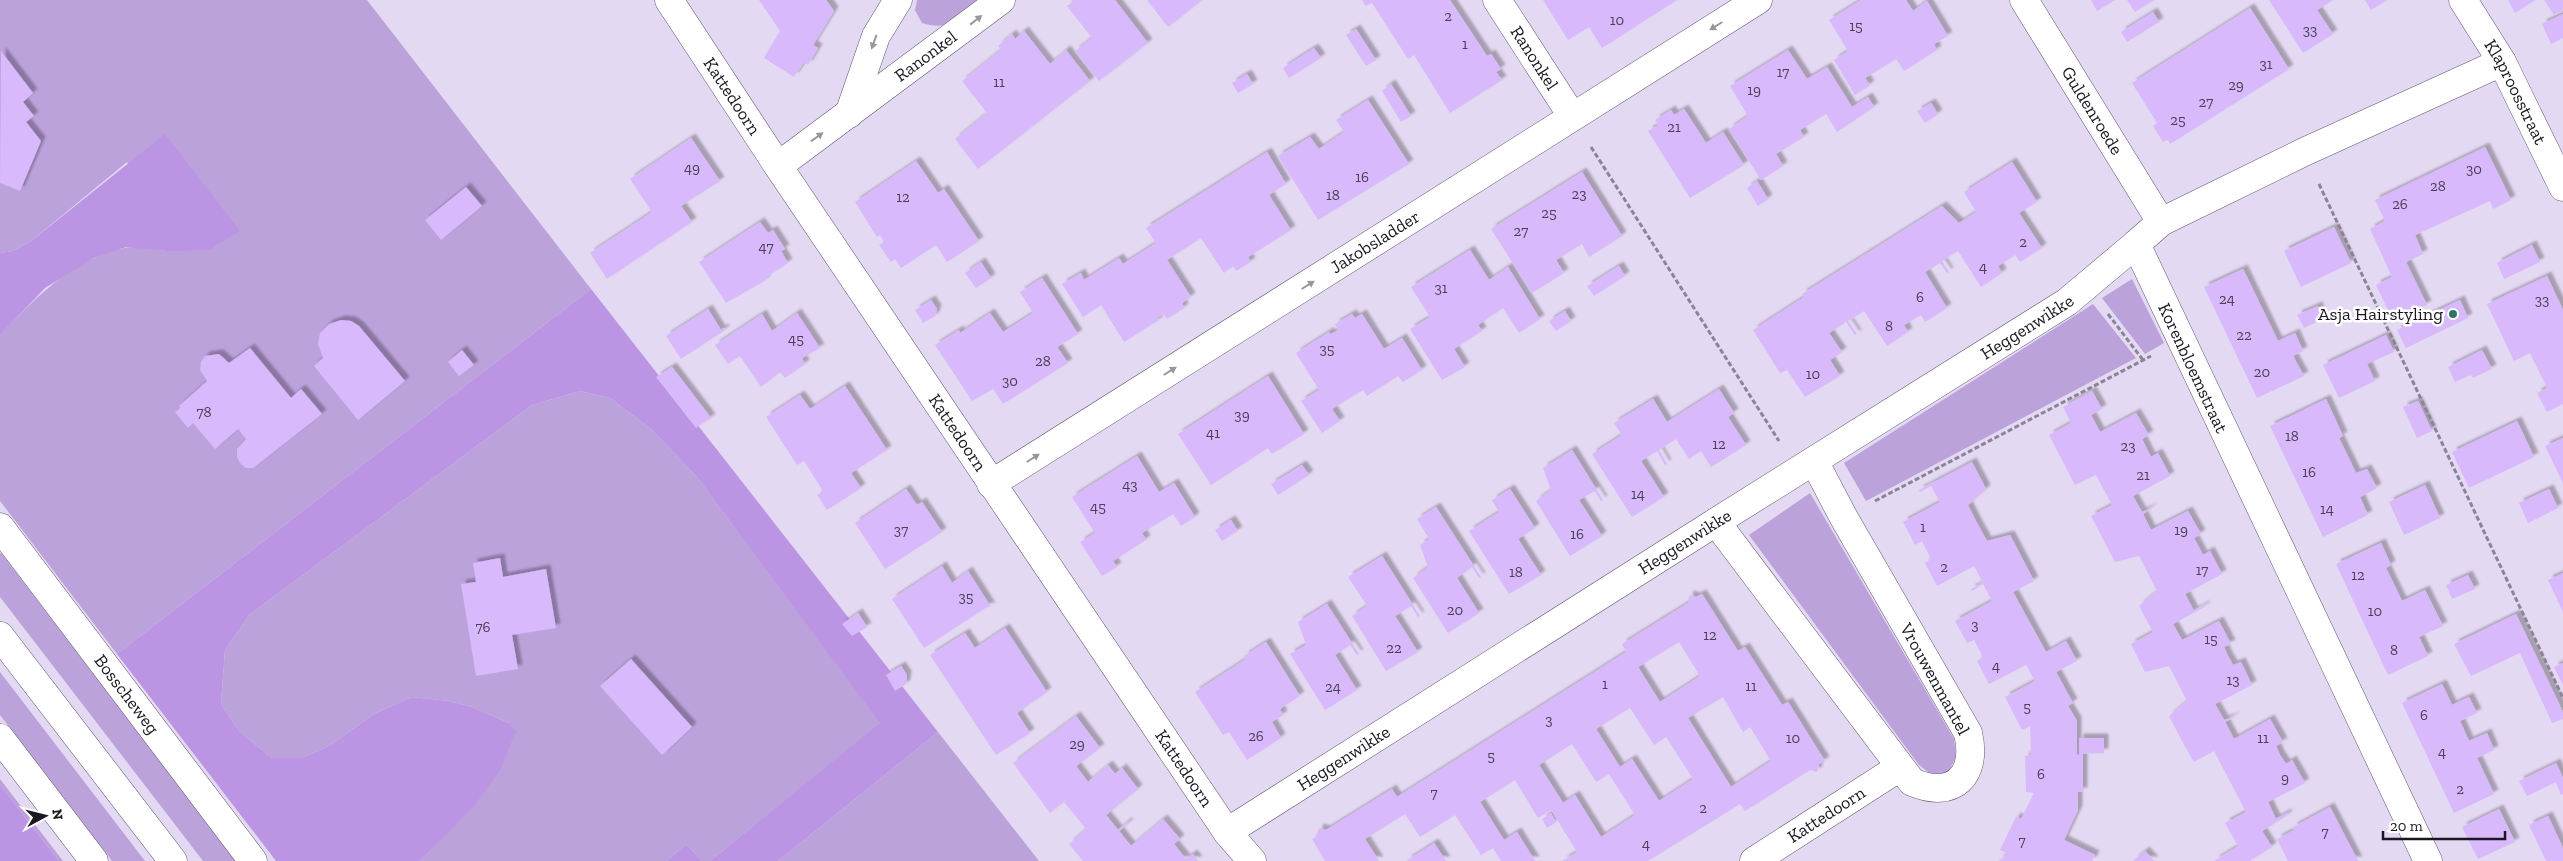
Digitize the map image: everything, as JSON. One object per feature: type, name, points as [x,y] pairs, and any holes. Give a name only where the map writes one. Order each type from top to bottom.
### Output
[{"type":"street","name":"Kattedoorn","points":[[669,0],[991,484],[1227,832],[1252,861]]},
{"type":"street","name":"Ranonkel","points":[[849,114],[876,36],[898,0]]},
{"type":"street","name":"Ranonkel","points":[[778,166],[1001,0]]},
{"type":"street","name":"Ranonkel","points":[[1497,0],[1572,116]]},
{"type":"street","name":"Jakobsladder","points":[[991,484],[1758,0]]},
{"type":"street","name":"Guldenroede","points":[[2024,0],[2161,222]]},
{"type":"street","name":"Klaproosstraat","points":[[2463,0],[2502,62],[2563,187]]},
{"type":"street","points":[[2136,244],[2161,222],[2304,152],[2502,62]]},
{"type":"street","name":"Heggenwikke","points":[[1227,832],[1716,522],[2068,302],[2136,244]]},
{"type":"street","name":"Korenbloemstraat","points":[[2136,244],[2428,861]]},
{"type":"street","name":"Vrouwenmantel","points":[[1716,522],[1912,782],[1924,787],[1940,788],[1955,784],[1967,772],[1972,751],[1968,733],[1844,518],[1806,466]]},
{"type":"street","name":"Bosscheweg","points":[[0,527],[253,861]]},
{"type":"street","points":[[0,636],[173,861]]},
{"type":"street","points":[[0,738],[94,861]]},
{"type":"street","name":"Kattedoorn","points":[[1754,861],[1900,768]]},
{"type":"path","points":[[1572,116],[1806,466]]},
{"type":"path","points":[[2304,152],[2563,698]]},
{"type":"path","points":[[2087,285],[2143,360]]},
{"type":"path","points":[[1844,518],[2180,340]]},
{"type":"shaded area","points":[[0,0],[367,0],[591,289],[117,654],[0,501],[0,335],[41,294],[88,261],[105,253],[129,247],[167,251],[127,162],[30,242],[13,251],[0,253]]},
{"type":"shaded area","points":[[917,0],[982,0],[955,21],[941,26],[922,23],[915,10]]},
{"type":"shaded area","points":[[165,134],[240,231],[209,250],[167,251],[126,247],[94,258],[45,288],[0,335],[0,253],[13,251],[30,242]]},
{"type":"shaded area","points":[[2132,279],[2164,343],[2145,354],[2102,298]]},
{"type":"shaded area","points":[[591,289],[938,732],[778,861],[710,861],[880,723],[697,477],[651,429],[610,398],[580,391],[532,405],[249,615],[225,650],[221,704],[239,731],[272,758],[302,758],[331,745],[374,714],[412,697],[449,701],[472,707],[509,723],[516,731],[500,770],[474,806],[420,861],[276,861],[117,654]]},
{"type":"shaded area","points":[[2093,304],[2136,358],[1866,501],[1844,463]]},
{"type":"shaded area","points":[[580,391],[610,398],[651,429],[697,477],[881,723],[710,861],[702,861],[686,844],[667,861],[420,861],[439,841],[509,723],[472,707],[449,701],[412,697],[374,714],[331,745],[302,758],[272,758],[239,731],[221,704],[225,650],[249,615],[532,405]]},
{"type":"shaded area","points":[[1810,493],[1954,739],[1956,757],[1949,771],[1932,775],[1919,765],[1749,535]]},
{"type":"shaded area","points":[[0,553],[236,861],[203,861],[0,597]]},
{"type":"shaded area","points":[[0,672],[145,861],[112,861],[0,715]]},
{"type":"shaded area","points":[[938,732],[1039,861],[778,861]]},
{"type":"shaded area","points":[[0,779],[63,861],[59,861],[0,785]]},
{"type":"shaded area","points":[[0,785],[59,861],[0,861]]},
{"type":"shaded area","points":[[686,844],[702,861],[667,861]]},
{"type":"building","points":[[759,0],[826,0],[834,11],[813,45],[818,48],[808,65],[804,62],[794,77],[764,58],[780,31]]},
{"type":"building","points":[[1075,0],[1115,0],[1148,43],[1099,81],[1075,51],[1092,38],[1067,6]]},
{"type":"building","points":[[1147,0],[1202,0],[1168,27]]},
{"type":"building","points":[[1362,0],[1450,0],[1487,56],[1491,54],[1501,69],[1496,72],[1502,80],[1450,113],[1414,55],[1408,59],[1372,3],[1366,6]]},
{"type":"building","points":[[1543,0],[1677,0],[1602,48],[1589,27],[1568,40]]},
{"type":"building","points":[[1861,0],[1906,0],[1913,11],[1927,1],[1948,36],[1934,44],[1937,50],[1904,71],[1896,59],[1865,78],[1870,85],[1855,95],[1834,60],[1848,51],[1829,20]]},
{"type":"building","points":[[2091,0],[2115,0],[2097,11]]},
{"type":"building","points":[[2127,0],[2154,0],[2135,12]]},
{"type":"building","points":[[2269,0],[2333,0],[2317,10],[2333,34],[2303,53]]},
{"type":"building","points":[[2365,0],[2387,0],[2371,10]]},
{"type":"building","points":[[2508,0],[2535,0],[2515,13]]},
{"type":"building","points":[[2544,0],[2563,0],[2563,10],[2554,15]]},
{"type":"building","points":[[2250,8],[2289,69],[2170,144],[2168,140],[2163,142],[2153,126],[2157,123],[2132,83]]},
{"type":"building","points":[[2153,12],[2159,22],[2127,42],[2121,32]]},
{"type":"building","points":[[2563,14],[2563,38],[2551,44],[2542,24]]},
{"type":"building","points":[[1356,29],[1376,60],[1366,66],[1346,35]]},
{"type":"building","points":[[1024,31],[1050,64],[1066,50],[1090,81],[978,169],[955,139],[987,113],[962,81],[1001,50],[998,46],[1012,34],[1015,39]]},
{"type":"building","points":[[1314,48],[1321,58],[1289,78],[1283,68]]},
{"type":"building","points":[[1788,50],[1807,79],[1827,67],[1852,107],[1868,97],[1874,107],[1837,132],[1826,114],[1800,130],[1804,137],[1776,154],[1783,166],[1761,180],[1729,129],[1748,116],[1730,86]]},
{"type":"building","points":[[1,51],[33,93],[23,102],[34,116],[26,122],[41,141],[20,191],[0,183]]},
{"type":"building","points":[[1247,74],[1253,84],[1238,93],[1232,83]]},
{"type":"building","points":[[1391,84],[1411,116],[1401,122],[1382,91]]},
{"type":"building","points":[[1368,100],[1409,164],[1318,220],[1278,156],[1310,137],[1319,149],[1344,132],[1336,120]]},
{"type":"building","points":[[1931,103],[1938,114],[1925,123],[1917,111]]},
{"type":"building","points":[[1684,109],[1706,143],[1723,132],[1744,165],[1690,198],[1648,131],[1658,125],[1655,120],[1671,110],[1674,115]]},
{"type":"building","points":[[691,138],[720,181],[681,206],[692,222],[607,279],[590,253],[652,212],[630,179]]},
{"type":"building","points":[[2485,147],[2511,200],[2493,209],[2490,201],[2415,235],[2423,254],[2406,262],[2427,305],[2393,321],[2376,285],[2392,277],[2370,229],[2385,221],[2375,200]]},
{"type":"building","points":[[1267,152],[1286,184],[1269,195],[1291,230],[1248,257],[1251,262],[1236,271],[1233,266],[1224,273],[1201,238],[1167,260],[1191,297],[1182,303],[1184,308],[1167,319],[1164,314],[1157,318],[1159,320],[1124,342],[1101,305],[1083,317],[1062,284],[1081,273],[1084,280],[1119,258],[1123,264],[1156,243],[1146,228]]},
{"type":"building","points":[[916,161],[938,193],[944,189],[979,241],[947,262],[936,245],[901,268],[895,259],[891,262],[879,245],[884,242],[880,235],[877,237],[855,202]]},
{"type":"building","points":[[2012,162],[2037,202],[2019,213],[2042,248],[2020,262],[2015,255],[1998,266],[2002,273],[1981,287],[1958,251],[1942,261],[1949,272],[1947,273],[1940,263],[1925,272],[1947,308],[1925,322],[1921,315],[1904,325],[1908,332],[1887,346],[1864,311],[1848,321],[1857,334],[1855,335],[1846,322],[1829,333],[1842,352],[1830,360],[1840,376],[1805,397],[1787,370],[1780,373],[1753,330],[1804,297],[1802,294],[1942,206],[1959,223],[1976,212],[1964,192]]},
{"type":"building","points":[[1582,172],[1622,236],[1589,257],[1582,244],[1556,260],[1564,273],[1532,293],[1491,229]]},
{"type":"building","points":[[1757,181],[1768,199],[1758,206],[1747,188]]},
{"type":"building","points":[[466,187],[482,206],[441,240],[425,220]]},
{"type":"building","points":[[760,222],[768,233],[773,230],[785,249],[781,251],[788,263],[765,278],[766,280],[726,303],[699,262]]},
{"type":"building","points":[[2334,227],[2351,263],[2301,287],[2284,251]]},
{"type":"building","points":[[2532,245],[2540,262],[2504,279],[2497,263]]},
{"type":"building","points":[[1470,250],[1489,280],[1508,267],[1540,319],[1519,333],[1503,308],[1478,325],[1482,331],[1454,349],[1465,367],[1442,380],[1410,329],[1430,317],[1411,287]]},
{"type":"building","points":[[981,262],[991,278],[976,288],[965,273]]},
{"type":"building","points":[[1619,266],[1625,276],[1594,296],[1587,286]]},
{"type":"building","points":[[2243,269],[2278,341],[2295,333],[2303,351],[2293,356],[2304,376],[2257,398],[2204,287]]},
{"type":"building","points":[[2547,276],[2563,310],[2563,404],[2547,412],[2537,393],[2547,388],[2530,353],[2514,361],[2487,304]]},
{"type":"building","points":[[1042,278],[1078,334],[1057,347],[1068,363],[1003,404],[993,389],[972,401],[935,345],[959,330],[960,333],[990,313],[1003,332],[1033,313],[1020,292]]},
{"type":"building","points":[[931,300],[937,309],[935,316],[923,323],[915,310]]},
{"type":"building","points":[[2460,300],[2468,318],[2406,348],[2397,330]]},
{"type":"building","points":[[2318,306],[2323,319],[2304,328],[2297,315]]},
{"type":"building","points":[[708,309],[721,330],[724,328],[725,330],[681,359],[666,336]]},
{"type":"building","points":[[1565,311],[1571,321],[1556,331],[1549,321]]},
{"type":"building","points":[[797,313],[820,348],[802,358],[805,364],[785,378],[780,372],[761,387],[740,356],[728,364],[715,345],[762,314],[772,331]]},
{"type":"building","points":[[1352,314],[1355,318],[1362,314],[1384,349],[1402,338],[1422,370],[1403,382],[1398,376],[1367,396],[1363,390],[1332,409],[1340,421],[1322,433],[1301,401],[1319,390],[1296,353],[1329,332],[1331,334],[1338,330],[1335,324]]},
{"type":"building","points":[[341,320],[351,321],[359,326],[405,381],[358,420],[314,366],[323,358],[318,344],[320,333],[329,324]]},
{"type":"building","points":[[2386,335],[2394,352],[2367,364],[2375,381],[2339,398],[2323,365]]},
{"type":"building","points":[[250,348],[291,398],[301,389],[322,414],[253,468],[246,468],[237,457],[237,449],[246,439],[238,429],[215,449],[193,423],[188,428],[175,412],[180,408],[179,406],[207,381],[200,370],[201,362],[205,356],[219,354],[229,363]]},
{"type":"building","points":[[462,350],[474,365],[459,376],[448,362]]},
{"type":"building","points":[[2482,350],[2492,369],[2473,378],[2471,375],[2455,382],[2448,367]]},
{"type":"building","points":[[672,367],[711,418],[696,428],[656,377]]},
{"type":"building","points":[[1268,376],[1304,434],[1272,454],[1268,448],[1211,485],[1178,434]]},
{"type":"building","points":[[845,386],[887,450],[851,473],[861,488],[827,510],[817,495],[823,491],[804,461],[797,465],[766,417],[800,395],[810,409]]},
{"type":"building","points":[[1719,389],[1734,413],[1728,417],[1746,445],[1711,467],[1701,451],[1689,459],[1676,439],[1659,450],[1667,464],[1665,465],[1657,451],[1641,461],[1664,497],[1632,517],[1592,454],[1622,435],[1614,423],[1653,399],[1667,422]]},
{"type":"building","points":[[2092,391],[2102,409],[2091,415],[2100,432],[2136,413],[2149,435],[2142,439],[2151,457],[2158,453],[2170,476],[2133,496],[2142,512],[2154,507],[2143,514],[2151,530],[2188,511],[2201,534],[2194,538],[2203,555],[2210,551],[2222,574],[2185,594],[2194,611],[2206,606],[2173,624],[2182,640],[2219,621],[2231,644],[2224,647],[2228,656],[2233,665],[2241,662],[2252,685],[2215,704],[2224,720],[2237,716],[2225,722],[2234,739],[2270,719],[2283,742],[2276,746],[2280,755],[2286,764],[2292,760],[2305,783],[2268,802],[2276,819],[2287,813],[2288,815],[2262,831],[2272,847],[2250,861],[2214,861],[2238,846],[2225,823],[2246,812],[2214,751],[2194,762],[2183,743],[2169,716],[2187,701],[2169,666],[2145,672],[2131,644],[2153,632],[2139,606],[2157,591],[2139,556],[2115,562],[2091,516],[2112,505],[2096,475],[2075,485],[2049,435],[2071,423],[2063,407]]},
{"type":"building","points":[[2326,399],[2343,436],[2339,438],[2356,473],[2367,469],[2377,488],[2360,497],[2368,515],[2323,537],[2270,426]]},
{"type":"building","points":[[2418,401],[2432,431],[2417,438],[2403,407]]},
{"type":"building","points":[[2517,421],[2534,457],[2469,488],[2452,452]]},
{"type":"building","points":[[2563,438],[2563,483],[2545,446]]},
{"type":"building","points":[[1572,450],[1603,500],[1601,501],[1595,491],[1579,500],[1602,536],[1570,556],[1536,501],[1551,490],[1543,468]]},
{"type":"building","points":[[1137,456],[1159,492],[1174,483],[1195,517],[1181,526],[1173,514],[1142,533],[1146,540],[1113,561],[1117,567],[1102,576],[1080,542],[1095,533],[1072,497]]},
{"type":"building","points":[[1972,462],[1986,489],[1968,505],[1977,523],[1987,541],[2010,535],[2034,581],[2013,592],[2046,652],[2066,641],[2077,661],[2056,672],[2073,703],[2068,706],[2077,721],[2077,755],[2083,754],[2083,792],[2078,792],[2078,810],[2064,840],[2095,855],[2092,861],[1998,861],[2008,854],[2000,850],[2016,817],[2021,819],[2034,793],[2026,792],[2025,756],[2031,755],[2030,726],[2022,730],[2005,697],[2035,681],[2026,665],[1989,684],[1977,661],[1983,657],[1974,640],[1967,643],[1955,621],[1992,601],[1983,584],[1972,591],[1971,589],[1983,583],[1974,566],[1937,586],[1925,563],[1931,559],[1922,541],[1915,545],[1903,522],[1940,502],[1931,486],[1920,492],[1919,490]]},
{"type":"building","points":[[1302,465],[1309,475],[1278,495],[1271,484]]},
{"type":"building","points":[[2425,485],[2440,518],[2404,535],[2389,502]]},
{"type":"building","points":[[906,489],[917,505],[922,502],[942,532],[885,569],[855,523]]},
{"type":"building","points":[[1510,489],[1535,528],[1518,539],[1541,575],[1509,594],[1469,531],[1499,512],[1492,500]]},
{"type":"building","points":[[2549,489],[2558,508],[2528,523],[2519,503]]},
{"type":"building","points":[[1436,507],[1481,577],[1479,578],[1472,567],[1457,578],[1479,613],[1448,633],[1413,578],[1428,567],[1420,545],[1429,539],[1417,519]]},
{"type":"building","points":[[1231,520],[1238,531],[1222,541],[1215,530]]},
{"type":"building","points":[[2381,543],[2391,565],[2386,568],[2402,601],[2425,590],[2443,626],[2419,637],[2428,656],[2388,675],[2336,564]]},
{"type":"building","points":[[1382,556],[1420,616],[1418,617],[1411,606],[1395,616],[1418,652],[1386,671],[1352,616],[1367,606],[1348,577]]},
{"type":"building","points":[[500,558],[503,577],[546,569],[556,628],[512,635],[518,669],[476,676],[461,584],[476,582],[473,563]]},
{"type":"building","points":[[942,566],[952,583],[968,571],[991,607],[987,607],[924,648],[892,599]]},
{"type":"building","points":[[2563,573],[2563,612],[2548,580]]},
{"type":"building","points":[[2468,575],[2475,589],[2452,599],[2446,585]]},
{"type":"building","points":[[1702,594],[1738,651],[1745,647],[1782,705],[1788,702],[1825,761],[1819,764],[1817,772],[1810,770],[1745,811],[1740,804],[1648,861],[1562,861],[1577,852],[1551,810],[1538,818],[1515,780],[1480,802],[1504,840],[1517,832],[1535,861],[1501,861],[1493,848],[1481,855],[1455,815],[1420,837],[1405,814],[1365,839],[1379,861],[1325,861],[1312,839],[1317,836],[1319,828],[1326,830],[1392,789],[1397,797],[1626,652],[1622,644],[1688,603],[1689,595],[1696,597]],"holes":[[[1679,642],[1700,676],[1660,702],[1638,667]],[[1723,697],[1743,732],[1750,727],[1771,761],[1731,787],[1688,718]],[[1630,708],[1654,745],[1666,737],[1693,779],[1659,801],[1632,759],[1620,767],[1596,729]],[[1572,744],[1596,782],[1609,774],[1635,815],[1601,837],[1575,795],[1563,803],[1539,765]]]},
{"type":"building","points":[[1327,604],[1359,654],[1357,655],[1350,645],[1335,655],[1357,690],[1325,710],[1290,654],[1306,645],[1298,622]]},
{"type":"building","points":[[858,613],[867,627],[852,636],[842,624]]},
{"type":"building","points":[[2516,614],[2563,712],[2563,719],[2552,723],[2520,653],[2471,676],[2454,644]]},
{"type":"building","points":[[1005,628],[1047,692],[1017,713],[1030,733],[996,755],[930,655],[965,633],[975,648]]},
{"type":"building","points":[[1266,642],[1300,696],[1280,709],[1283,715],[1272,722],[1281,738],[1247,760],[1229,732],[1223,735],[1195,692],[1246,659],[1244,656]]},
{"type":"building","points":[[631,659],[692,727],[662,755],[600,686]]},
{"type":"building","points":[[2563,663],[2563,685],[2554,667]]},
{"type":"building","points":[[901,666],[907,675],[906,684],[895,691],[886,675]]},
{"type":"building","points":[[2442,684],[2452,705],[2469,697],[2477,713],[2460,721],[2469,741],[2487,733],[2494,750],[2477,758],[2494,794],[2454,813],[2402,703]]},
{"type":"building","points":[[1076,716],[1100,748],[1076,766],[1088,782],[1108,765],[1115,774],[1122,768],[1138,789],[1106,815],[1118,830],[1127,822],[1129,823],[1119,831],[1131,846],[1163,819],[1180,839],[1174,844],[1186,859],[1193,854],[1198,861],[1083,861],[1069,844],[1086,829],[1064,802],[1084,785],[1050,813],[1013,763]]},
{"type":"building","points":[[2079,738],[2104,738],[2104,753],[2079,754]]},
{"type":"building","points":[[2556,763],[2563,778],[2563,794],[2561,795],[2556,782],[2527,796],[2519,781]]},
{"type":"building","points":[[2330,807],[2358,861],[2288,861],[2277,839],[2294,830],[2293,827]]},
{"type":"building","points":[[2499,809],[2515,842],[2478,859],[2462,827]]},
{"type":"building","points":[[1551,813],[1556,822],[1547,828],[1542,819]]},
{"type":"building","points":[[2548,816],[2563,848],[2563,861],[2546,861],[2529,825]]},
{"type":"building","points":[[1434,843],[1446,861],[1406,861]]},
{"type":"building","points":[[2145,851],[2154,861],[2133,861]]},
{"type":"place","name":"Asja Hairstyling","points":[[2453,314]]}]
